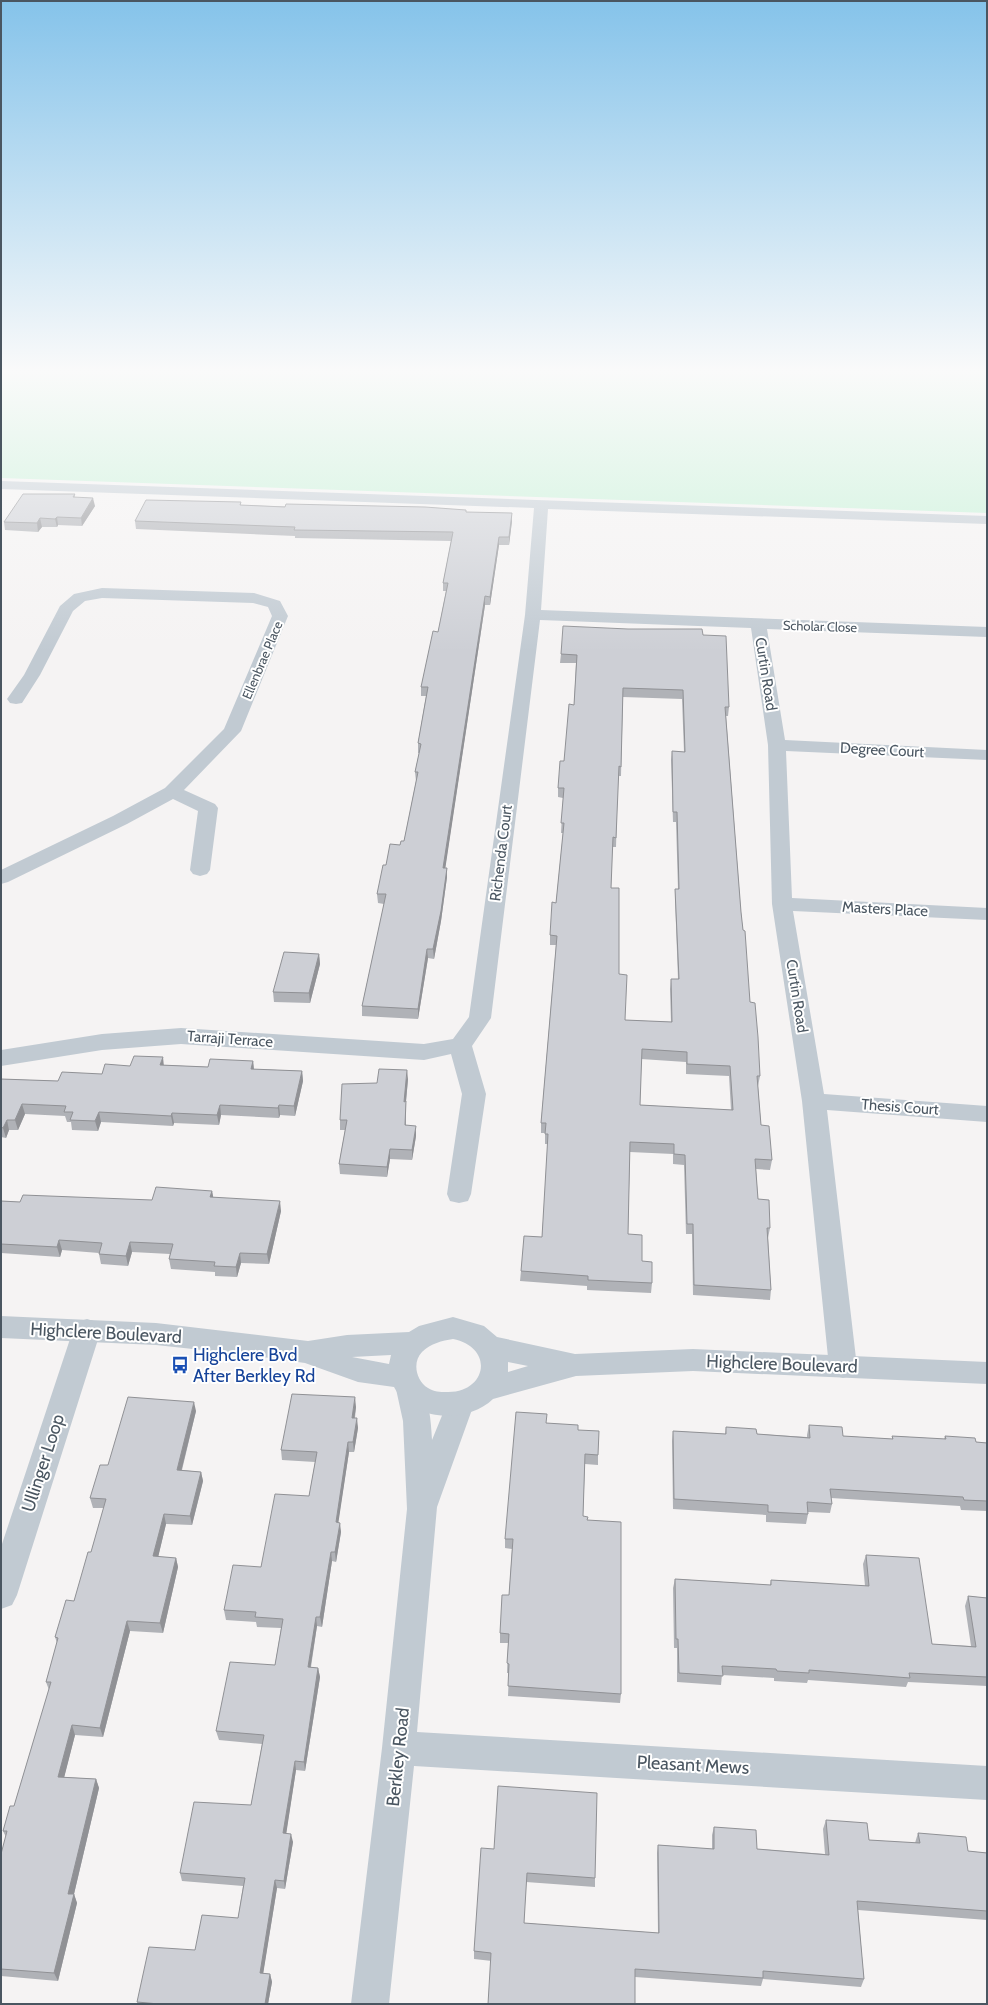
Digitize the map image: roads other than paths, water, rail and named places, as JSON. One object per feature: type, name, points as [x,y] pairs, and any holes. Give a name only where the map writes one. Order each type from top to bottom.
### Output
[{"type":"street","points":[[1,485],[987,520]]},
{"type":"street","name":"Richenda Court","points":[[460,1045],[480,1018],[533,615],[540,505]]},
{"type":"street","name":"Ellenbrae Place","points":[[1,878],[172,792],[232,731],[280,616],[274,604],[254,598],[102,593],[80,597],[66,609],[32,676],[16,699]]},
{"type":"street","name":"Scholar Close","points":[[533,615],[987,632]]},
{"type":"street","name":"Curtin Road","points":[[758,624],[777,745],[782,904],[814,1100],[843,1367]]},
{"type":"street","name":"Degree Court","points":[[777,745],[987,755]]},
{"type":"street","points":[[172,792],[208,808],[200,870]]},
{"type":"street","name":"Masters Place","points":[[782,904],[987,914]]},
{"type":"street","name":"Tarraji Terrace","points":[[1,1058],[102,1042],[181,1036],[424,1052],[460,1045]]},
{"type":"street","points":[[459,1194],[474,1094],[460,1045]]},
{"type":"street","name":"Thesis Court","points":[[814,1100],[987,1114]]},
{"type":"street","name":"Highclere Boulevard","points":[[1,1327],[156,1334],[307,1352],[358,1371],[406,1383]]},
{"type":"street","name":"Highclere Boulevard","points":[[576,1365],[490,1347],[480,1338],[467,1331],[452,1328],[437,1329],[423,1334],[412,1343],[405,1353],[402,1365],[406,1383],[419,1397],[432,1403],[446,1405],[460,1404],[479,1395],[486,1389],[576,1365],[693,1360],[987,1373]]},
{"type":"street","name":"Ullinger Loop","points":[[1,1595],[87,1330]]},
{"type":"street","name":"Highclere Boulevard","points":[[307,1352],[364,1344],[412,1343]]},
{"type":"street","points":[[486,1389],[492,1379],[495,1368],[494,1357],[490,1347]]},
{"type":"street","name":"Berkley Road","points":[[370,2004],[399,1748],[422,1509],[417,1421],[406,1383]]},
{"type":"street","name":"Berkley Road","points":[[422,1509],[460,1404]]},
{"type":"street","name":"Pleasant Mews","points":[[399,1748],[987,1783]]},
{"type":"place","name":"Highclere Bvd After Berkley Rd","points":[[180,1365]]}]
